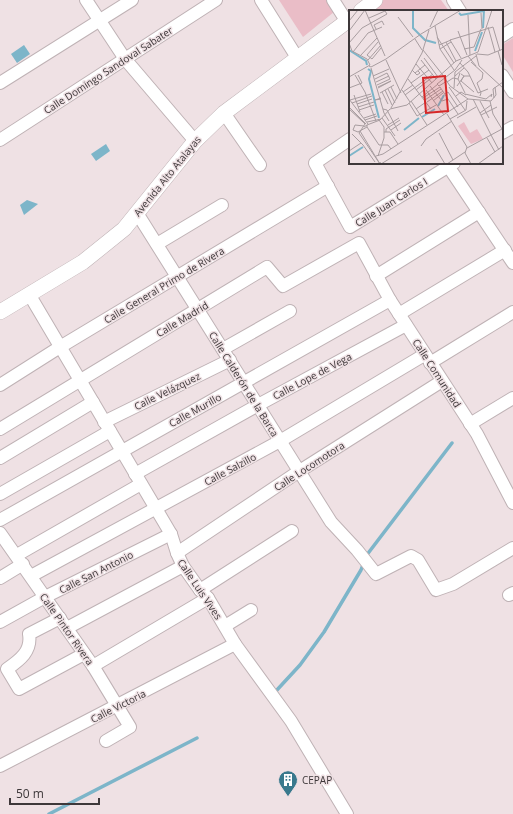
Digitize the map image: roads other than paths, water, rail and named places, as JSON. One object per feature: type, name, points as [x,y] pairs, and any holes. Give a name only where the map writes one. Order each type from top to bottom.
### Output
[{"type":"main road","points":[[362,10],[375,0]]},
{"type":"main road","name":"Avenida Alto Atalayas","points":[[0,312],[82,262],[124,229],[195,141],[224,113],[348,20]]},
{"type":"street","points":[[86,0],[125,59],[195,141]]},
{"type":"street","points":[[0,83],[132,0]]},
{"type":"street","name":"Calle Domingo Sandoval Sabater","points":[[0,140],[216,0]]},
{"type":"street","points":[[261,0],[298,59]]},
{"type":"street","points":[[334,0],[348,20]]},
{"type":"street","points":[[453,0],[459,10]]},
{"type":"street","points":[[503,35],[513,29]]},
{"type":"street","points":[[503,77],[513,92]]},
{"type":"street","points":[[224,113],[260,165]]},
{"type":"street","points":[[503,132],[513,127]]},
{"type":"street","name":"Calle Juan Carlos I","points":[[349,140],[316,163],[350,227],[449,164]]},
{"type":"street","points":[[449,164],[513,264]]},
{"type":"street","name":"Calle General Primo de Rivera","points":[[0,385],[60,347],[328,186]]},
{"type":"street","points":[[157,244],[222,205]]},
{"type":"street","points":[[376,276],[479,212]]},
{"type":"street","name":"Calle Calderón de la Barca","points":[[137,213],[330,522],[357,550],[376,574],[411,556],[418,560],[436,590],[453,584],[513,548]]},
{"type":"street","name":"Calle Comunidad","points":[[359,243],[390,300],[427,359],[470,424],[484,439],[513,503]]},
{"type":"street","name":"Calle Madrid","points":[[0,429],[267,267],[283,286],[359,243]]},
{"type":"street","points":[[399,314],[505,250]]},
{"type":"street","name":"Calle Luis Vives","points":[[29,294],[171,534],[176,553],[183,566],[204,594],[236,644],[291,721],[347,814]]},
{"type":"street","name":"Calle Murillo","points":[[0,520],[390,300]]},
{"type":"street","points":[[223,349],[290,310]]},
{"type":"street","name":"Calle Salzillo","points":[[31,576],[156,509],[513,312]]},
{"type":"street","name":"Calle Lope de Vega","points":[[0,578],[20,560],[138,479],[258,405],[406,325]]},
{"type":"street","name":"Calle Velázquez","points":[[0,494],[107,426],[230,360]]},
{"type":"street","name":"Calle Locomotora","points":[[176,553],[298,472],[442,381]]},
{"type":"street","points":[[470,424],[513,398]]},
{"type":"street","points":[[0,458],[93,402]]},
{"type":"street","points":[[93,666],[204,594],[292,531]]},
{"type":"street","name":"Calle Pintor Rivera","points":[[0,533],[93,666],[130,727],[106,741]]},
{"type":"street","name":"Calle San Antonio","points":[[0,622],[45,597],[171,534]]},
{"type":"street","points":[[84,654],[19,689],[7,669],[21,659],[31,642],[30,634],[63,623],[183,566]]},
{"type":"street","points":[[225,626],[251,610]]},
{"type":"street","name":"Calle Victoria","points":[[0,766],[236,644]]},
{"type":"water","points":[[24,45],[30,54],[17,63],[11,54]]},
{"type":"water","points":[[106,144],[110,151],[96,161],[91,154]]},
{"type":"water","points":[[27,200],[38,204],[24,215],[20,205]]},
{"type":"waterway","points":[[366,556],[452,443]]},
{"type":"waterway","points":[[276,691],[300,665],[324,632],[361,570],[364,562]]},
{"type":"waterway","points":[[49,814],[197,738]]},
{"type":"place","name":"CEPAP","points":[[288,797]]}]
